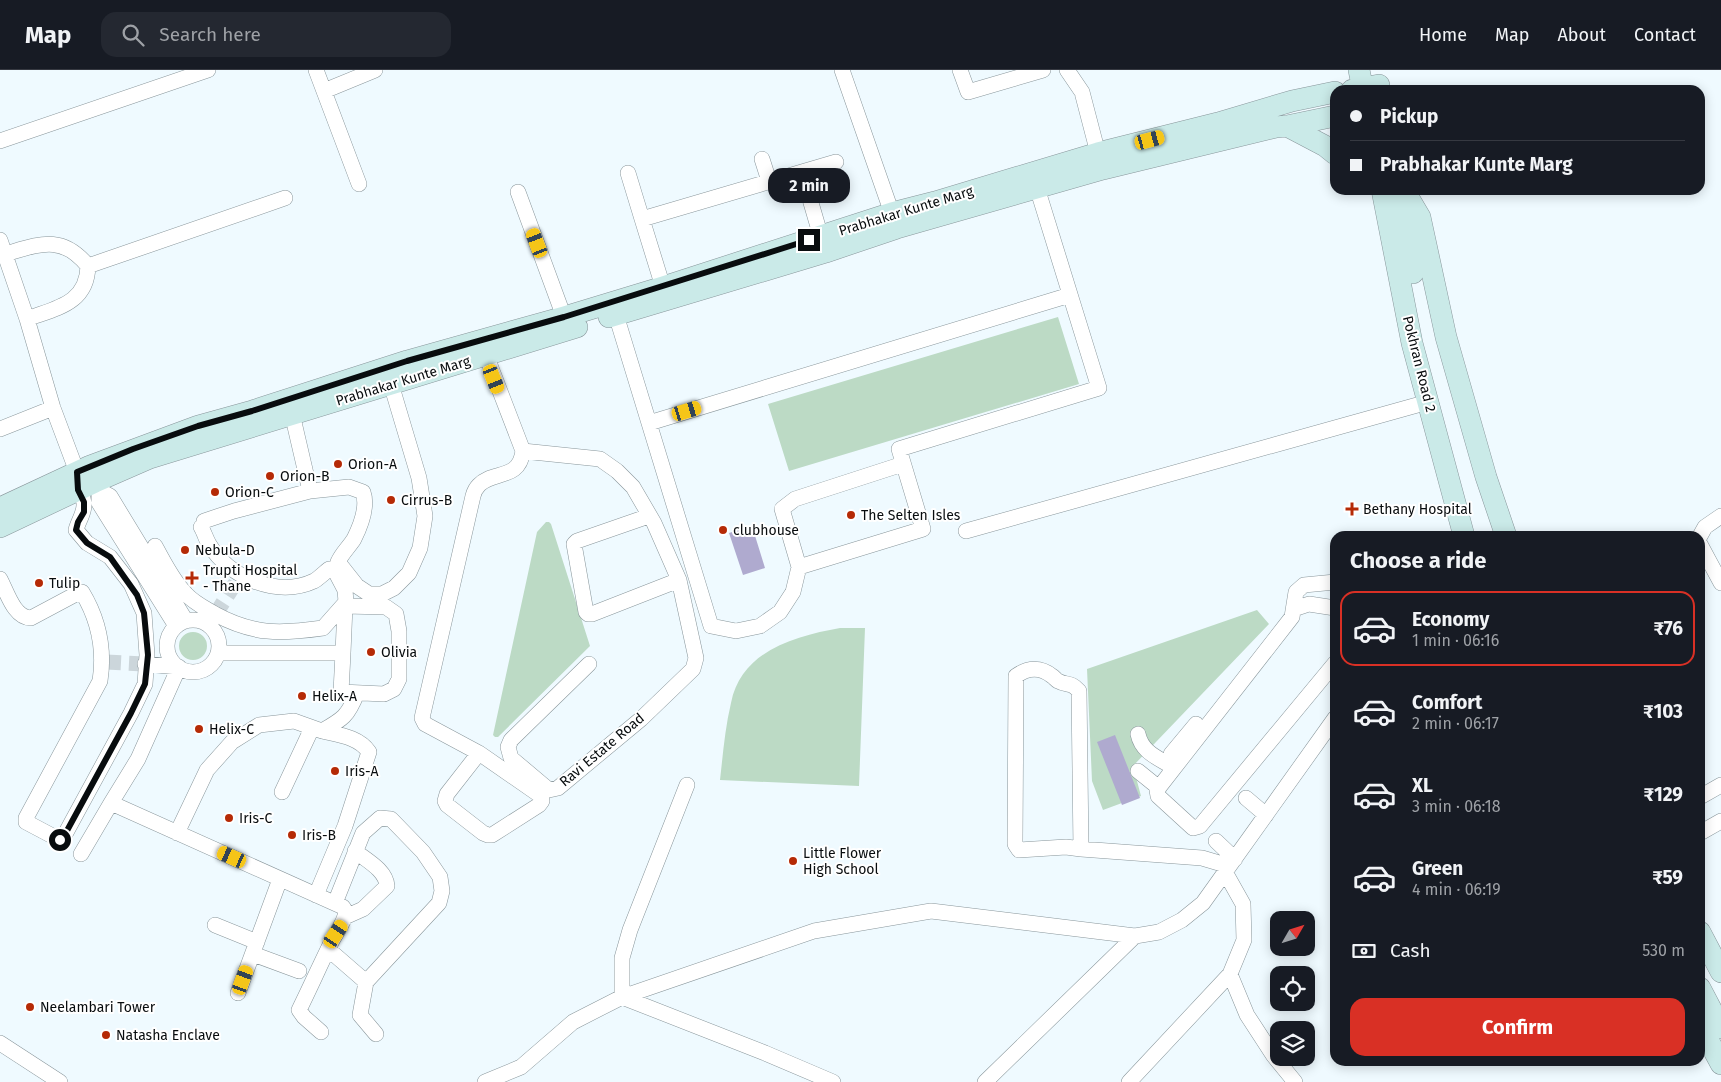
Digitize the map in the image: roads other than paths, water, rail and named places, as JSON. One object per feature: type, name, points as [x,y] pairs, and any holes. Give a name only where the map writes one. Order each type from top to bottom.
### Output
[{"type":"street","points":[[0,141],[208,70]]},
{"type":"street","points":[[316,70],[359,184]]},
{"type":"street","points":[[324,92],[375,70]]},
{"type":"street","points":[[842,70],[894,221]]},
{"type":"street","points":[[960,70],[968,92],[1043,70]]},
{"type":"street","points":[[1066,70],[1082,92],[1100,161]]},
{"type":"street","name":"Prabhakar Kunte Marg","points":[[483,348],[564,317],[821,237],[894,221],[1034,181],[1292,101],[1330,93]]},
{"type":"street","name":"Prabhakar Kunte Marg","points":[[1100,161],[1330,117]]},
{"type":"street","points":[[1287,126],[1330,150]]},
{"type":"street","points":[[762,159],[769,181]]},
{"type":"street","points":[[642,219],[836,162]]},
{"type":"street","points":[[802,172],[821,237]]},
{"type":"street","points":[[628,173],[663,286]]},
{"type":"street","points":[[799,567],[923,529],[899,449],[1099,388],[1034,181]]},
{"type":"street","points":[[518,192],[564,317]]},
{"type":"street","name":"Pokhran Road 2","points":[[1384,195],[1412,343],[1463,531]]},
{"type":"street","name":"Pokhran Road 2","points":[[1384,195],[1478,531]]},
{"type":"street","points":[[1407,195],[1420,217],[1446,337],[1486,477],[1504,531]]},
{"type":"street","points":[[88,266],[284,198]]},
{"type":"street","name":"Prabhakar Kunte Marg","points":[[0,527],[93,489],[150,458],[290,407],[483,348],[616,315],[826,252],[894,221]]},
{"type":"street","points":[[27,319],[70,302],[84,288],[88,277],[88,266],[74,251],[55,243],[2,247],[27,319],[53,408],[93,489],[181,623]]},
{"type":"street","points":[[649,423],[1070,295]]},
{"type":"street","points":[[616,315],[711,626],[736,631],[760,626],[780,612],[793,592],[799,567],[782,509],[788,503],[795,499],[903,464]]},
{"type":"street","points":[[479,753],[447,794],[445,801],[447,805],[483,833],[492,835],[539,806],[541,796],[479,753],[425,724],[422,718],[473,496],[479,485],[487,480],[503,475],[515,468],[522,460],[523,451],[483,348]]},
{"type":"street","points":[[155,546],[186,594],[201,606],[230,622],[261,631],[294,632],[323,628],[346,602],[345,590],[334,569],[329,569],[316,580],[301,586],[258,583],[239,577],[210,546],[202,524],[234,511],[310,491],[349,487],[363,492],[365,498],[359,525],[353,540],[338,562],[357,586],[369,594],[382,594],[394,588],[408,573],[420,548],[425,516],[419,478],[389,377]]},
{"type":"street","points":[[966,531],[1428,402]]},
{"type":"street","points":[[290,407],[310,491]]},
{"type":"street","points":[[0,429],[53,408]]},
{"type":"street","name":"Ravi Estate Road","points":[[523,451],[590,457],[607,463],[633,487],[654,523],[679,580],[696,658],[693,669],[641,719],[558,788],[549,790],[512,758],[508,747],[511,740],[588,664]]},
{"type":"street","points":[[0,578],[18,613],[25,618],[31,618],[79,593],[91,607],[101,642],[104,662],[100,681],[26,818],[26,822],[60,840],[63,838],[145,684],[146,628],[144,613],[137,595],[110,557],[87,543],[76,530],[84,512],[84,502],[93,489]]},
{"type":"street","name":"Prabhakar Kunte Marg","points":[[0,508],[93,489]]},
{"type":"street","points":[[649,516],[574,544],[586,612],[592,614],[679,580]]},
{"type":"street","points":[[1703,531],[1705,527],[1721,516]]},
{"type":"street","points":[[1705,553],[1721,583]]},
{"type":"street","points":[[1330,582],[1304,585],[1296,592],[1292,617],[1236,689],[1172,761],[1157,790],[1158,796],[1193,828],[1200,826],[1330,669]]},
{"type":"street","points":[[1296,592],[1330,588]]},
{"type":"street","points":[[1294,609],[1309,604],[1330,607]]},
{"type":"street","points":[[345,606],[386,607],[396,614],[399,630],[399,678],[394,689],[384,694],[341,692],[343,653],[345,606]]},
{"type":"street","points":[[146,664],[194,672],[210,666],[215,660],[219,645],[212,620],[194,620],[181,623],[171,632],[167,647],[173,662],[179,668]]},
{"type":"street","points":[[218,653],[343,653]]},
{"type":"street","points":[[81,854],[138,759],[179,668]]},
{"type":"street","points":[[1082,849],[1079,691],[1074,685],[1058,681],[1052,675],[1040,669],[1024,670],[1016,676],[1015,844],[1019,850],[1066,847],[1082,849],[1206,859],[1230,866]]},
{"type":"street","points":[[282,792],[317,730],[342,720],[351,708],[357,693]]},
{"type":"street","points":[[177,833],[207,770],[232,742],[259,725],[294,721],[317,730],[346,736],[355,740],[364,745],[369,752],[345,826],[316,896]]},
{"type":"street","points":[[485,1082],[521,1067],[573,1022],[622,997],[814,931],[931,911],[1135,936],[1159,932],[1182,920],[1203,902],[1330,725]]},
{"type":"street","points":[[1138,734],[1140,743],[1151,755],[1172,761]]},
{"type":"street","points":[[1138,771],[1158,788]]},
{"type":"street","points":[[622,997],[622,958],[630,930],[687,785]]},
{"type":"street","points":[[1705,794],[1721,785]]},
{"type":"street","points":[[1246,798],[1266,815]]},
{"type":"street","points":[[110,803],[343,907],[346,917],[328,949],[299,1010],[321,1032]]},
{"type":"street","points":[[335,904],[363,833],[380,818],[391,819],[423,852],[440,877],[442,891],[439,903],[366,982],[360,1015],[376,1034]]},
{"type":"street","points":[[1705,830],[1721,821]]},
{"type":"street","points":[[1129,1082],[1230,974],[1244,940],[1243,904],[1230,866],[1216,841]]},
{"type":"street","points":[[346,917],[363,909],[387,886],[382,872],[355,851]]},
{"type":"street","points":[[238,993],[280,879]]},
{"type":"street","points":[[215,925],[299,971]]},
{"type":"street","points":[[984,1082],[1135,936]]},
{"type":"street","points":[[1705,942],[1721,972]]},
{"type":"street","points":[[328,949],[366,982]]},
{"type":"street","points":[[1230,974],[1247,1015],[1273,1055],[1295,1082]]},
{"type":"street","points":[[622,997],[834,1082]]},
{"type":"street","points":[[1705,998],[1721,1028]]},
{"type":"street","points":[[1705,1034],[1721,1064]]},
{"type":"street","points":[[0,1042],[60,1082]]},
{"type":"tunnel","points":[[215,615],[238,579]]},
{"type":"tunnel","points":[[106,662],[145,664]]},
{"type":"place","name":"Orion-A","points":[[338,464]]},
{"type":"place","name":"Orion-B","points":[[270,476]]},
{"type":"place","name":"Orion-C","points":[[215,492]]},
{"type":"place","name":"Cirrus-B","points":[[391,500]]},
{"type":"place","name":"Bethany Hospital","points":[[1352,509]]},
{"type":"place","name":"The Selten Isles","points":[[851,515]]},
{"type":"place","name":"clubhouse","points":[[723,530]]},
{"type":"place","name":"Nebula-D","points":[[185,550]]},
{"type":"place","name":"Trupti Hospital - Thane","points":[[192,578]]},
{"type":"place","name":"Tulip","points":[[39,583]]},
{"type":"place","name":"Olivia","points":[[371,652]]},
{"type":"place","name":"Helix-A","points":[[302,696]]},
{"type":"place","name":"Helix-C","points":[[199,729]]},
{"type":"place","name":"Iris-A","points":[[335,771]]},
{"type":"place","name":"Iris-C","points":[[229,818]]},
{"type":"place","name":"Iris-B","points":[[292,835]]},
{"type":"place","name":"Little Flower High School","points":[[793,861]]},
{"type":"place","name":"Neelambari Tower","points":[[30,1007]]},
{"type":"place","name":"Natasha Enclave","points":[[106,1035]]}]
